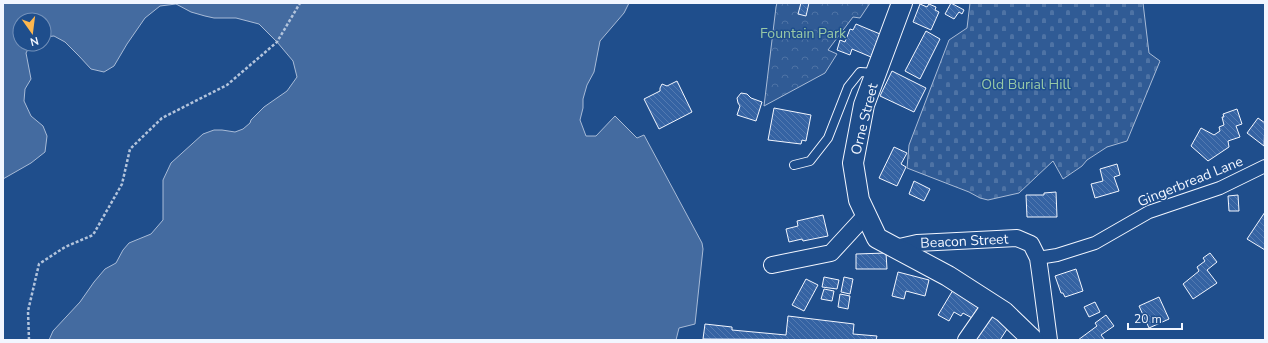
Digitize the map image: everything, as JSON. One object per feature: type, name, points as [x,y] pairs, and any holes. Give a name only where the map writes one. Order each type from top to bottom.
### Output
[{"type":"street","name":"Orne Street","points":[[866,215],[859,200],[853,163],[864,105],[902,3]]},
{"type":"street","name":"Gingerbread Lane","points":[[1038,258],[1058,255],[1095,243],[1149,212],[1220,188],[1265,166]]},
{"type":"street","name":"Beacon Street","points":[[866,215],[877,238],[948,276],[1004,312],[1033,340]]},
{"type":"street","points":[[772,265],[831,253],[866,215]]},
{"type":"street","name":"Beacon Street","points":[[895,248],[917,243],[1017,238],[1031,244],[1038,258],[1049,340]]},
{"type":"street","points":[[966,340],[991,304]]},
{"type":"lane","points":[[794,165],[810,161],[828,138],[848,87],[860,72],[876,73]]},
{"type":"path","points":[[29,340],[28,311],[39,264],[66,246],[93,235],[122,184],[130,149],[162,118],[227,85],[277,42],[300,3]]},
{"type":"green space","name":"Fountain Park","points":[[777,3],[870,3],[860,18],[853,17],[828,50],[837,54],[825,73],[764,106],[776,7]]},
{"type":"green space","name":"Old Burial Hill","points":[[970,3],[1143,3],[1149,53],[1160,61],[1127,141],[1107,147],[1087,160],[1082,166],[1063,179],[1053,161],[1019,193],[988,200],[907,168],[909,145],[949,40],[967,28]]},
{"type":"shaded area","points":[[3,3],[629,3],[624,13],[600,41],[594,72],[587,85],[583,99],[583,108],[580,120],[586,136],[596,136],[615,116],[637,138],[644,135],[702,243],[703,249],[695,324],[679,328],[676,340],[49,340],[53,331],[80,302],[105,269],[116,263],[123,250],[129,243],[151,234],[163,220],[163,180],[171,163],[203,134],[214,130],[235,132],[243,129],[264,107],[287,91],[297,77],[293,61],[259,24],[236,18],[214,18],[205,16],[191,12],[176,4],[160,6],[145,18],[114,66],[104,72],[91,69],[65,42],[52,36],[52,12],[12,12],[12,52],[27,52],[31,79],[25,89],[24,101],[31,116],[43,126],[47,136],[45,152],[31,163],[3,179]]},
{"type":"building","points":[[801,3],[809,3],[806,16],[798,14]]},
{"type":"building","points":[[951,3],[964,10],[962,14],[959,12],[954,19],[945,14]]},
{"type":"building","points":[[920,4],[927,7],[929,4],[936,7],[935,10],[939,12],[931,30],[913,22]]},
{"type":"building","points":[[856,24],[880,34],[871,57],[852,49],[850,55],[837,50],[840,40],[845,42],[850,29],[853,30]]},
{"type":"building","points":[[926,31],[940,39],[920,79],[905,71]]},
{"type":"building","points":[[892,71],[926,88],[914,112],[880,96]]},
{"type":"building","points":[[677,81],[692,112],[659,129],[644,99],[660,91],[662,84],[667,86]]},
{"type":"building","points":[[741,93],[747,94],[751,98],[762,102],[756,121],[737,115],[740,106],[737,98]]},
{"type":"building","points":[[774,108],[811,115],[806,141],[802,140],[801,144],[768,140]]},
{"type":"building","points":[[1237,109],[1242,124],[1236,126],[1240,137],[1228,141],[1229,147],[1208,161],[1191,146],[1201,128],[1214,135],[1220,131],[1219,127],[1224,125],[1222,117],[1224,117],[1223,114]]},
{"type":"building","points":[[1258,118],[1265,123],[1264,146],[1247,133]]},
{"type":"building","points":[[894,147],[907,153],[901,164],[906,167],[897,186],[879,178]]},
{"type":"building","points":[[1117,164],[1120,175],[1114,177],[1119,191],[1095,198],[1091,184],[1103,181],[1100,169]]},
{"type":"building","points":[[914,181],[930,189],[924,201],[909,194]]},
{"type":"building","points":[[1056,192],[1057,217],[1027,217],[1026,195],[1044,195],[1044,193]]},
{"type":"building","points":[[1238,195],[1239,211],[1229,211],[1228,196]]},
{"type":"building","points":[[1265,212],[1265,250],[1247,239]]},
{"type":"building","points":[[823,215],[828,236],[789,242],[786,229],[798,226],[797,221]]},
{"type":"building","points":[[886,253],[887,269],[856,269],[856,254]]},
{"type":"building","points":[[1210,253],[1217,262],[1207,270],[1217,283],[1193,299],[1183,284],[1199,271],[1197,267],[1205,261],[1203,258]]},
{"type":"building","points":[[1076,269],[1083,291],[1065,297],[1063,293],[1061,293],[1055,276]]},
{"type":"building","points":[[898,272],[929,280],[925,296],[906,291],[904,299],[892,296]]},
{"type":"building","points":[[824,277],[839,280],[837,289],[822,287]]},
{"type":"building","points":[[844,277],[853,279],[850,294],[841,292]]},
{"type":"building","points":[[806,279],[818,285],[804,311],[792,305]]},
{"type":"building","points":[[824,289],[834,291],[832,301],[821,299]]},
{"type":"building","points":[[953,290],[979,306],[972,318],[963,313],[961,316],[954,312],[949,321],[938,315]]},
{"type":"building","points":[[840,294],[850,296],[848,309],[838,307]]},
{"type":"building","points":[[1159,297],[1169,319],[1149,328],[1139,306]]},
{"type":"building","points":[[1095,302],[1100,312],[1089,317],[1084,307]]},
{"type":"building","points":[[989,313],[1009,326],[1000,340],[975,340]]},
{"type":"building","points":[[1106,315],[1114,326],[1101,335],[1105,340],[1078,340],[1097,326],[1095,323]]},
{"type":"building","points":[[788,316],[854,324],[853,334],[877,336],[876,340],[703,339],[705,324],[732,327],[732,330],[786,335]]}]
